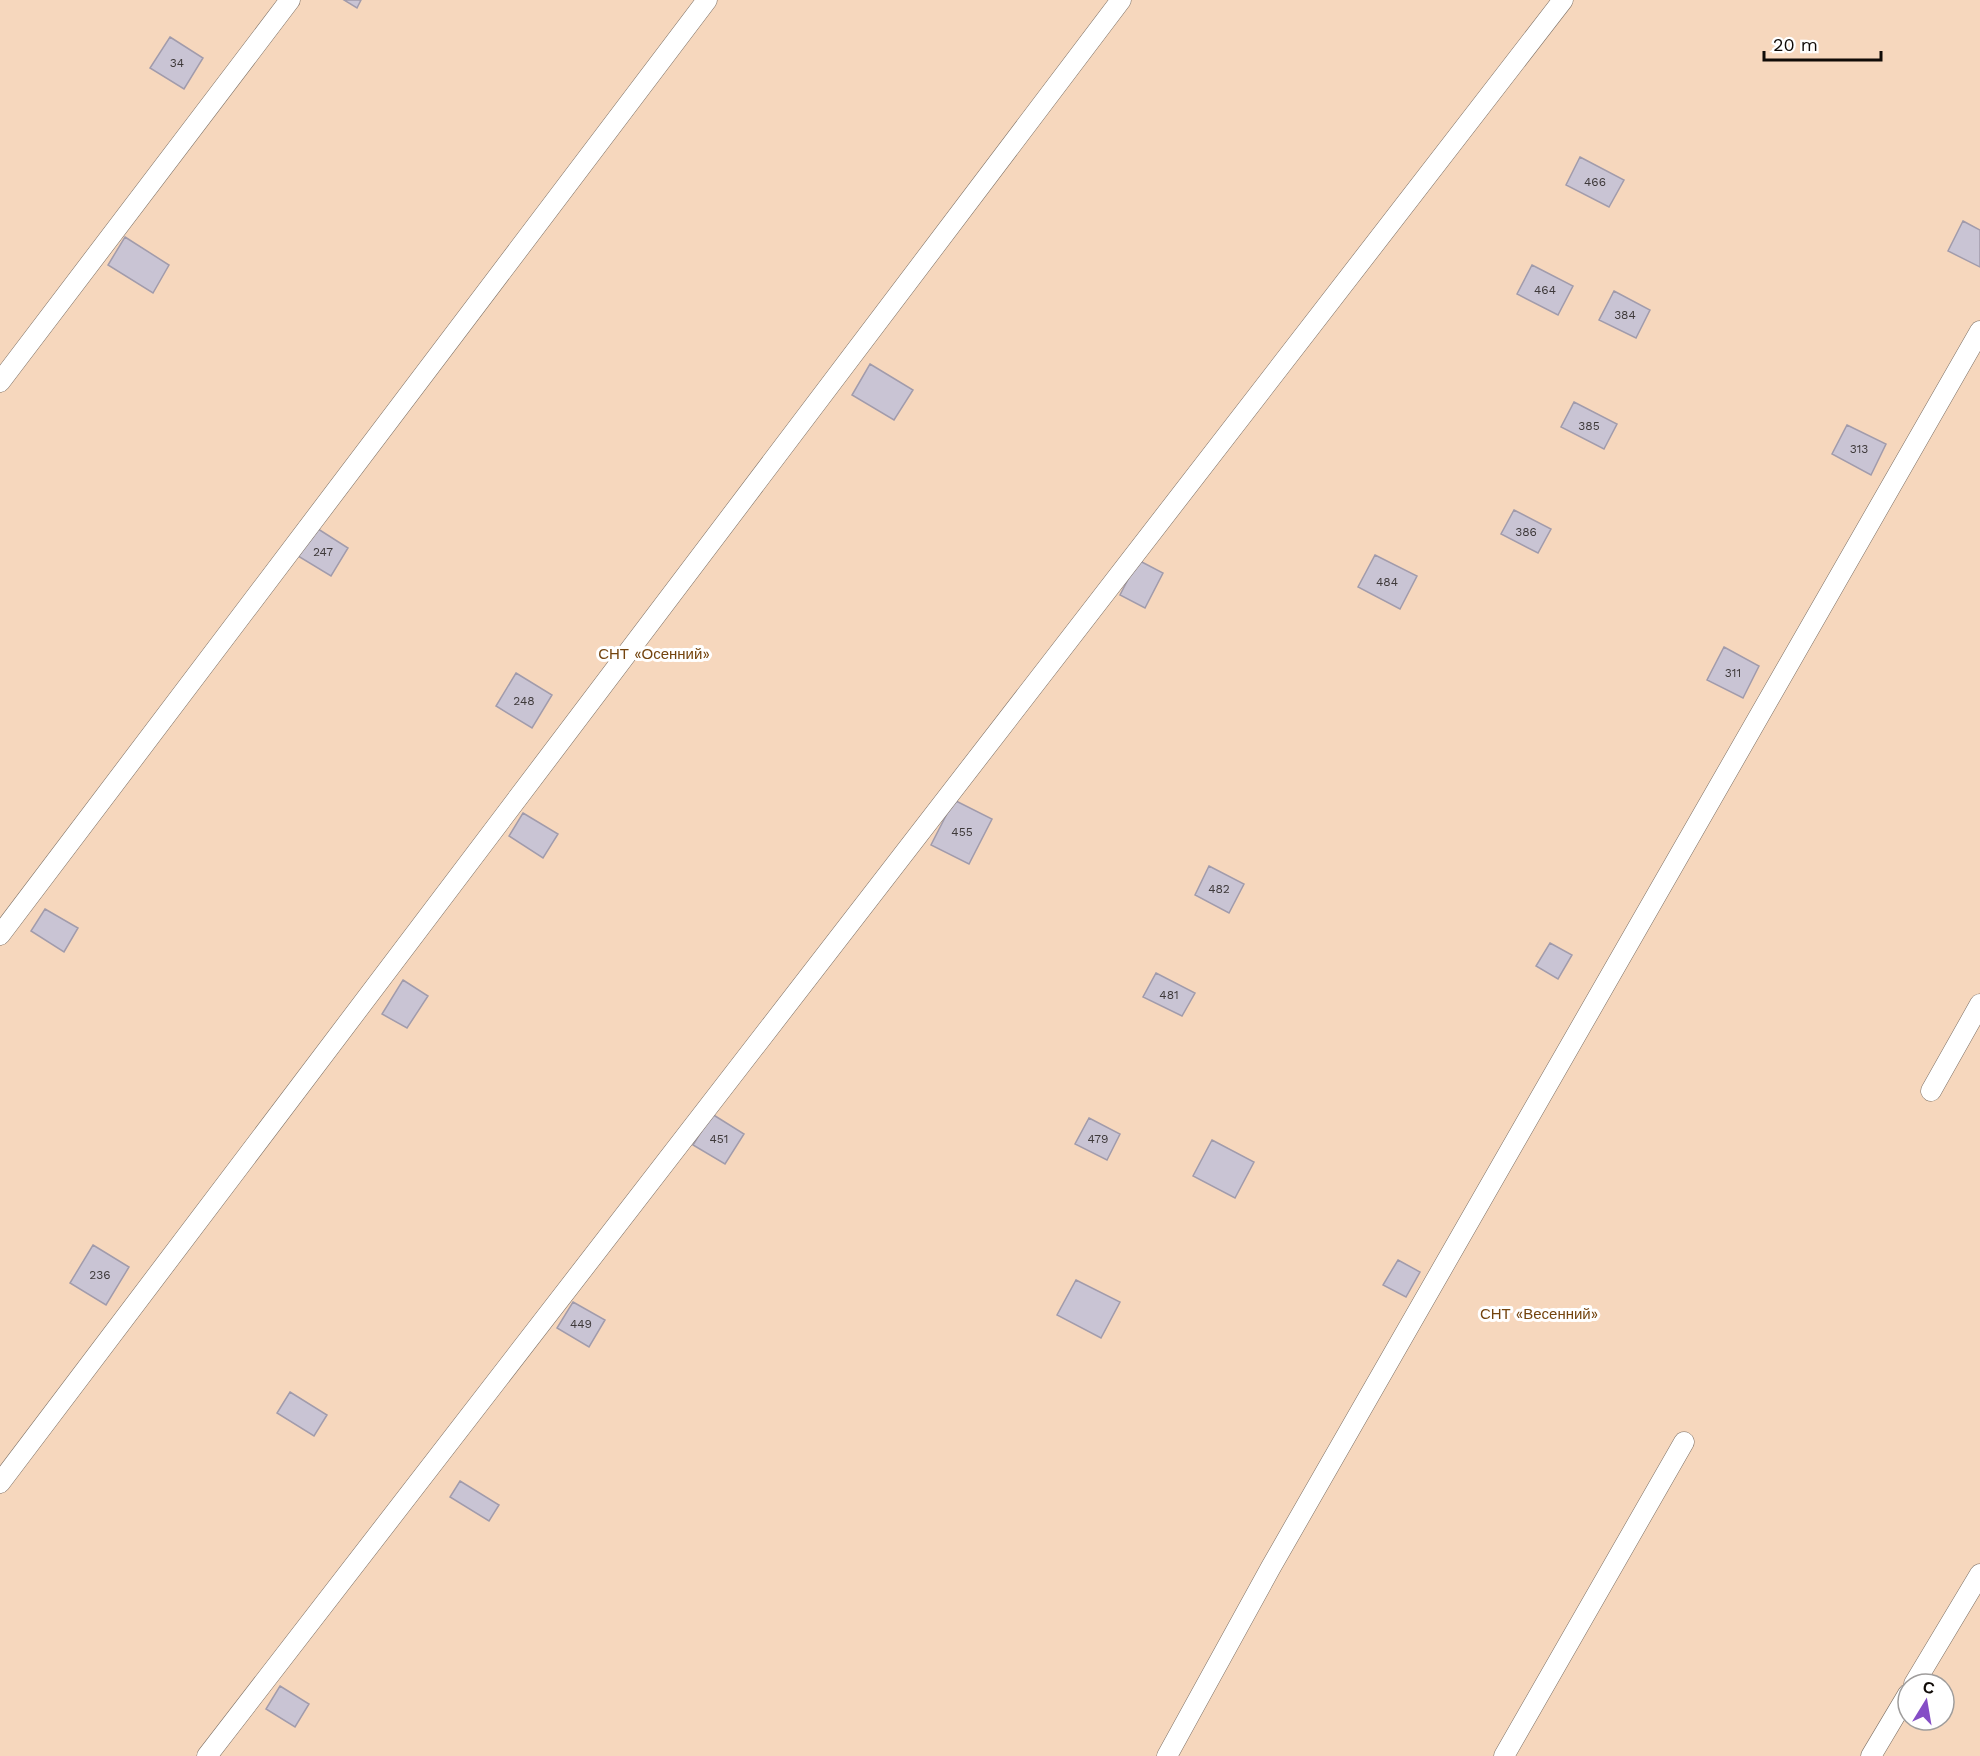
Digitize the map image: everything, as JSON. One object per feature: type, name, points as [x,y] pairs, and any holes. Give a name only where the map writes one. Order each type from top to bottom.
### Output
[{"type":"lane","points":[[0,382],[290,0]]},
{"type":"lane","points":[[0,935],[707,0]]},
{"type":"lane","points":[[0,1483],[1121,0]]},
{"type":"lane","points":[[207,1756],[1563,0]]},
{"type":"lane","points":[[1167,1756],[1271,1567],[1980,332]]},
{"type":"lane","points":[[1930,1091],[1980,1004]]},
{"type":"lane","points":[[1504,1756],[1684,1442]]},
{"type":"lane","points":[[1921,1672],[1980,1574]]},
{"type":"lane","points":[[1871,1756],[1896,1714]]},
{"type":"green space","name":"СНТ «Осенний»","points":[[0,0],[1980,0],[1980,1756],[0,1756]]},
{"type":"building","points":[[344,0],[361,0],[357,8]]},
{"type":"building","points":[[170,37],[203,58],[184,89],[150,68]]},
{"type":"building","points":[[1580,157],[1624,180],[1609,207],[1566,185]]},
{"type":"building","points":[[1963,221],[1980,230],[1980,267],[1948,251]]},
{"type":"building","points":[[125,237],[169,265],[153,293],[108,265]]},
{"type":"building","points":[[1532,265],[1573,286],[1558,315],[1517,294]]},
{"type":"building","points":[[1614,291],[1650,310],[1636,338],[1599,320]]},
{"type":"building","points":[[870,364],[913,390],[894,420],[852,395]]},
{"type":"building","points":[[1574,402],[1617,424],[1604,449],[1561,427]]},
{"type":"building","points":[[1847,425],[1886,444],[1871,475],[1832,454]]},
{"type":"building","points":[[1514,510],[1551,529],[1538,553],[1501,534]]},
{"type":"building","points":[[315,527],[348,548],[331,576],[298,556]]},
{"type":"building","points":[[1375,555],[1417,576],[1400,609],[1358,587]]},
{"type":"building","points":[[1138,560],[1163,573],[1145,608],[1120,595]]},
{"type":"building","points":[[1724,647],[1759,666],[1743,698],[1707,680]]},
{"type":"building","points":[[516,673],[552,695],[532,728],[496,706]]},
{"type":"building","points":[[954,800],[992,819],[969,864],[931,845]]},
{"type":"building","points":[[523,813],[558,834],[543,858],[509,836]]},
{"type":"building","points":[[1209,866],[1244,884],[1229,913],[1195,895]]},
{"type":"building","points":[[45,909],[78,928],[64,952],[31,931]]},
{"type":"building","points":[[1550,943],[1572,955],[1558,979],[1536,966]]},
{"type":"building","points":[[1156,973],[1195,993],[1182,1016],[1143,997]]},
{"type":"building","points":[[403,980],[428,996],[407,1028],[382,1014]]},
{"type":"building","points":[[712,1114],[744,1134],[725,1164],[693,1145]]},
{"type":"building","points":[[1089,1118],[1120,1134],[1107,1160],[1075,1144]]},
{"type":"building","points":[[1212,1140],[1254,1162],[1235,1198],[1193,1176]]},
{"type":"building","points":[[93,1245],[129,1267],[106,1305],[70,1283]]},
{"type":"building","points":[[1398,1260],[1420,1272],[1406,1297],[1383,1285]]},
{"type":"building","points":[[1076,1280],[1120,1302],[1101,1338],[1057,1315]]},
{"type":"building","points":[[573,1302],[605,1320],[589,1347],[557,1328]]},
{"type":"building","points":[[290,1392],[327,1415],[314,1436],[277,1413]]},
{"type":"building","points":[[460,1481],[499,1505],[489,1521],[450,1497]]},
{"type":"building","points":[[280,1686],[309,1704],[295,1727],[266,1709]]},
{"type":"park label","name":"СНТ «Весенний»","points":[[1539,1314]]}]
